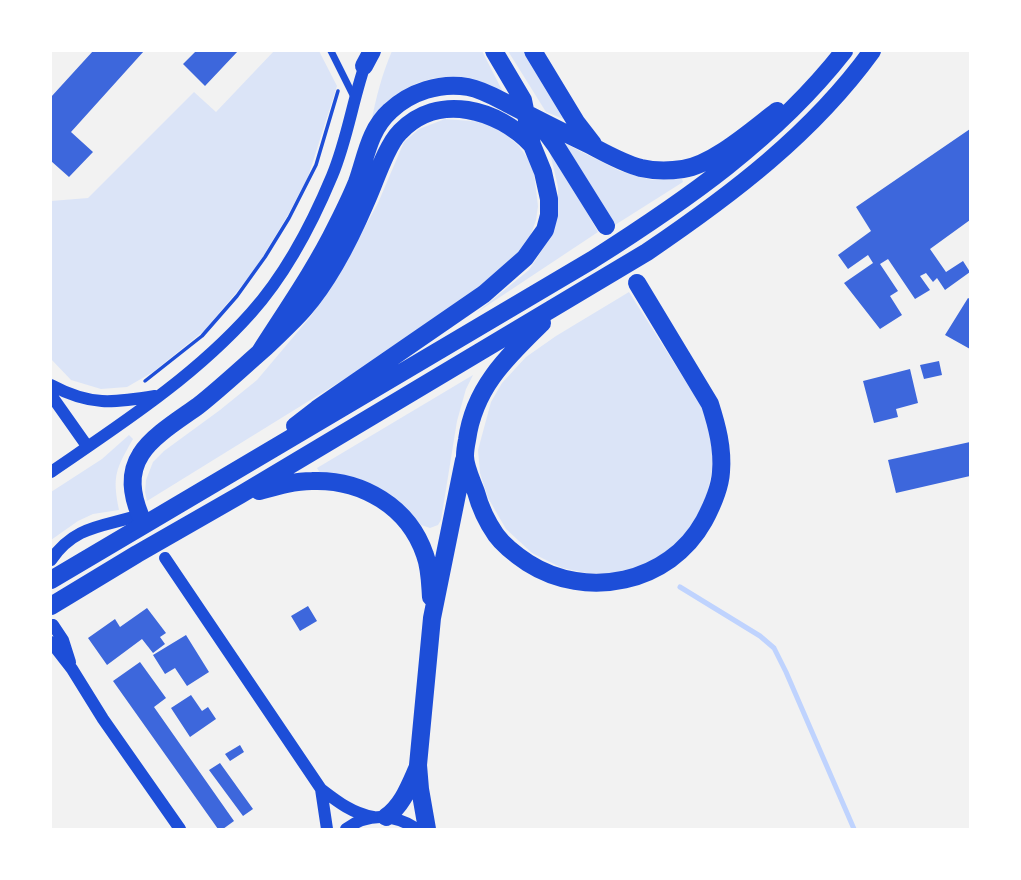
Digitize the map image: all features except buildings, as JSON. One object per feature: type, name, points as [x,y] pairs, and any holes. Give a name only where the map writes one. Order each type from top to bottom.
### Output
[{"type":"highway","points":[[494,51],[606,226]]},
{"type":"highway","points":[[533,51],[576,122],[597,149]]},
{"type":"highway","points":[[51,580],[632,235],[751,148],[783,120],[844,51]]},
{"type":"highway","points":[[51,606],[564,302],[708,211],[804,130],[872,51]]},
{"type":"highway","points":[[260,352],[336,228],[356,183],[370,140],[383,117],[407,98],[429,89],[457,86],[474,89],[639,168],[671,171],[701,164],[713,157],[815,85]]},
{"type":"highway","points":[[244,467],[317,409],[484,294],[525,258],[545,230],[549,215],[546,181],[532,145],[523,100]]},
{"type":"highway","points":[[140,515],[134,500],[132,482],[141,453],[154,439],[229,382],[293,320],[317,291],[351,235],[386,155],[400,131],[430,113],[440,109],[457,108],[486,114],[502,121],[532,145]]},
{"type":"highway","points":[[465,457],[481,509],[496,536],[516,555],[549,574],[580,582],[616,581],[657,567],[684,547],[701,526],[717,492],[721,473],[717,426],[709,404],[637,283]]},
{"type":"highway","points":[[427,829],[418,765],[432,618],[472,415],[477,400],[496,369],[564,302]]},
{"type":"highway","points":[[240,495],[290,483],[314,481],[341,483],[384,500],[409,525],[426,557],[432,618]]},
{"type":"highway","points":[[379,817],[400,803],[418,765]]},
{"type":"street","points":[[331,51],[355,98]]},
{"type":"street","points":[[51,472],[159,396],[228,337],[251,313],[284,269],[332,176],[368,55]]},
{"type":"street","points":[[51,385],[82,398],[101,402],[159,396]]},
{"type":"street","points":[[51,395],[87,446]]},
{"type":"street","points":[[51,560],[74,536],[88,529],[140,515]]},
{"type":"street","points":[[165,558],[321,789],[356,813],[407,822],[417,829]]},
{"type":"street","points":[[53,625],[63,640],[72,669]]},
{"type":"street","points":[[51,642],[180,829]]},
{"type":"street","points":[[321,789],[327,829]]},
{"type":"street","points":[[346,829],[362,820],[379,817]]},
{"type":"path","points":[[141,383],[202,336],[237,296],[265,257],[316,165],[343,74]]},
{"type":"shaded area","points":[[274,51],[319,51],[337,86],[308,177],[254,271],[205,330],[153,372],[127,387],[101,389],[71,380],[51,359],[51,201],[88,198],[194,92],[216,112]]},
{"type":"shaded area","points":[[392,51],[482,51],[503,92],[489,85],[459,78],[430,79],[402,91],[386,103],[371,123]]},
{"type":"shaded area","points":[[508,51],[526,51],[566,120],[546,112]]},
{"type":"shaded area","points":[[445,119],[484,122],[518,145],[532,164],[538,206],[527,246],[446,314],[147,501],[146,480],[153,462],[257,380],[311,316],[349,256],[378,203],[404,142],[419,129]]},
{"type":"shaded area","points":[[564,143],[620,171],[652,180],[682,179],[683,182],[615,225]]},
{"type":"shaded area","points":[[548,144],[598,232],[476,313],[529,270],[548,241],[558,213],[558,187]]},
{"type":"shaded area","points":[[629,292],[702,407],[712,440],[712,470],[707,495],[697,520],[672,548],[643,566],[612,573],[587,573],[562,568],[532,553],[506,529],[488,498],[480,473],[478,450],[491,402],[502,383],[526,357]]},
{"type":"shaded area","points":[[473,375],[457,421],[438,525],[430,528],[421,525],[398,501],[320,473],[317,468]]},
{"type":"shaded area","points":[[129,435],[133,439],[119,465],[116,480],[119,510],[93,514],[51,540],[51,492],[102,459]]},
{"type":"waterway","points":[[680,587],[760,636],[774,648],[854,829]]}]
